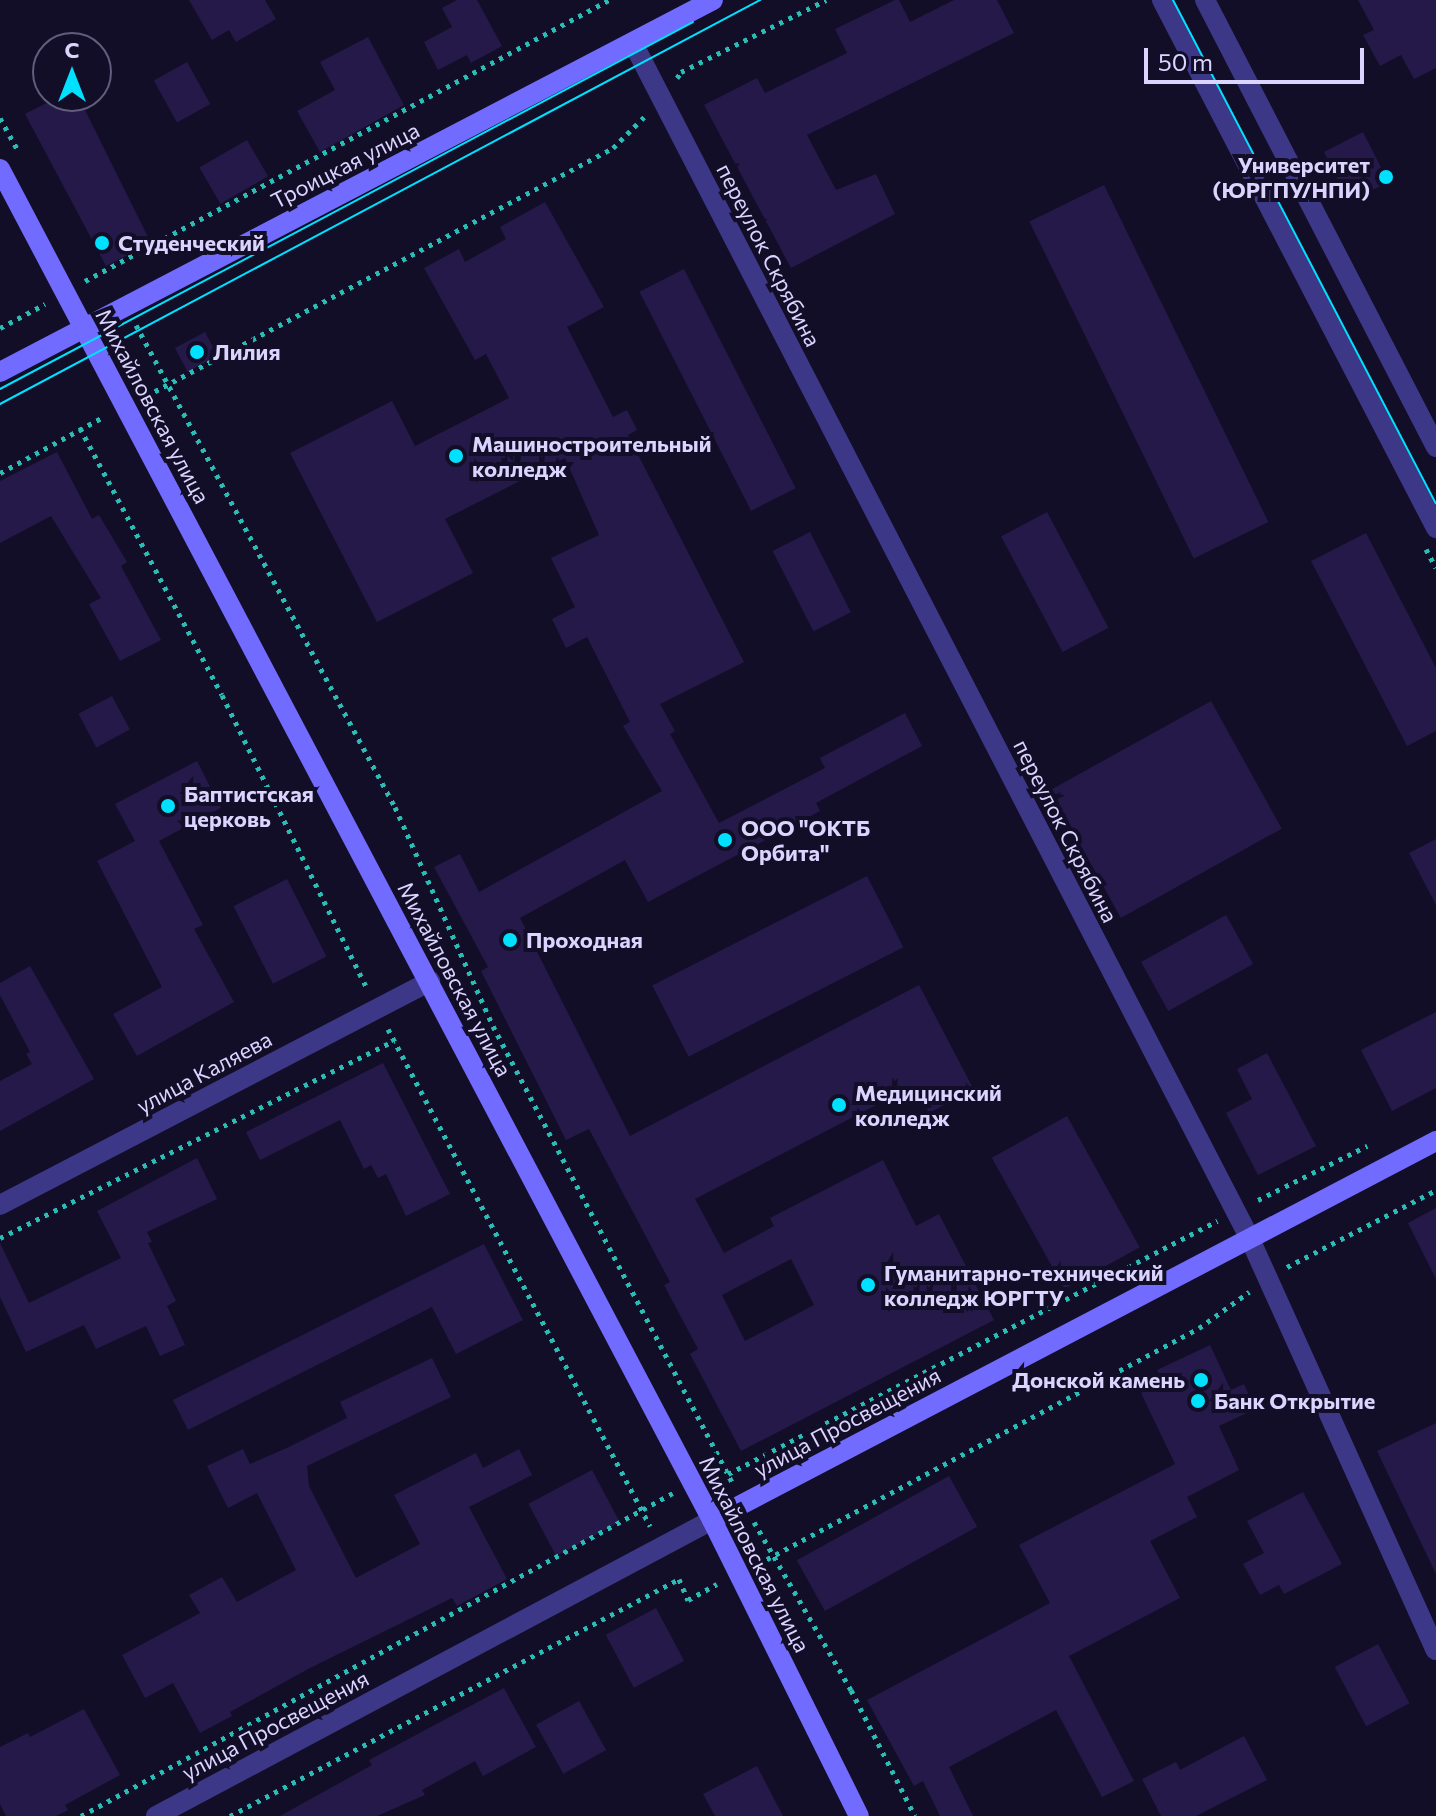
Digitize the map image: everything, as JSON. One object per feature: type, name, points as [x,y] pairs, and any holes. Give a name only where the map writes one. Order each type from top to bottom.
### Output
[{"type":"street","name":"Троицкая улица","points":[[0,372],[713,0]]},
{"type":"street","points":[[1162,0],[1436,528]]},
{"type":"street","points":[[1205,0],[1436,447]]},
{"type":"street","name":"переулок Скрябина","points":[[633,43],[1250,1239],[1436,1650]]},
{"type":"street","name":"Михайловская улица","points":[[0,169],[712,1520],[859,1816]]},
{"type":"street","name":"улица Каляева","points":[[0,1205],[430,981]]},
{"type":"street","name":"улица Просвещения","points":[[156,1816],[743,1503],[1436,1141]]},
{"type":"path","points":[[0,328],[609,0]]},
{"type":"path","points":[[0,473],[613,148],[662,100],[681,72],[826,0]]},
{"type":"path","points":[[0,118],[22,158]]},
{"type":"path","points":[[80,266],[96,292],[122,308],[139,330],[169,385],[395,807],[493,1026],[723,1466],[851,1690],[915,1816]]},
{"type":"path","points":[[0,1238],[394,1041]]},
{"type":"path","points":[[728,1474],[1379,1140]]},
{"type":"path","points":[[230,1816],[679,1579],[688,1600],[738,1572],[774,1557],[1199,1328],[1268,1279],[1436,1190]]},
{"type":"path","points":[[81,1816],[723,1466]]},
{"type":"building","points":[[189,0],[265,0],[276,19],[236,42],[229,30],[212,40]]},
{"type":"building","points":[[457,0],[477,0],[502,46],[471,63],[467,55],[438,70],[424,42],[452,27],[442,8]]},
{"type":"building","points":[[899,0],[910,22],[954,0],[997,0],[1014,33],[807,135],[836,190],[876,174],[895,214],[791,268],[704,105],[757,78],[765,93],[847,53],[835,29]]},
{"type":"building","points":[[1358,0],[1436,0],[1436,68],[1414,79],[1401,55],[1380,66],[1363,35],[1374,30]]},
{"type":"building","points":[[368,37],[404,105],[320,152],[297,111],[335,90],[320,62]]},
{"type":"building","points":[[187,62],[210,104],[177,122],[154,80]]},
{"type":"building","points":[[32,110],[86,112],[151,243],[106,266],[25,114]]},
{"type":"building","points":[[1363,132],[1388,182],[1349,202],[1324,152]]},
{"type":"building","points":[[247,140],[268,176],[220,204],[199,168]]},
{"type":"building","points":[[1104,185],[1268,522],[1194,558],[1029,221]]},
{"type":"building","points":[[545,202],[604,307],[567,327],[613,417],[627,410],[637,430],[628,435],[744,662],[660,704],[675,731],[670,734],[719,823],[825,768],[820,758],[905,713],[922,746],[816,803],[820,811],[648,902],[625,860],[520,918],[630,1136],[919,985],[974,1090],[925,1115],[911,1087],[695,1199],[724,1253],[774,1226],[770,1218],[883,1160],[916,1226],[939,1214],[994,1320],[741,1451],[690,1354],[698,1349],[664,1285],[670,1282],[589,1129],[566,1140],[481,971],[488,967],[434,867],[460,854],[479,892],[662,791],[623,726],[630,722],[587,637],[566,648],[552,619],[575,607],[551,558],[599,535],[565,458],[445,519],[473,573],[377,622],[290,453],[392,401],[415,446],[509,398],[486,354],[475,360],[424,268],[459,249],[465,262],[506,239],[500,227]],"holes":[[[791,1259],[814,1305],[745,1341],[722,1295]]]},
{"type":"building","points":[[684,269],[796,488],[751,511],[639,292]]},
{"type":"building","name":"Лилия","points":[[205,332],[218,356],[188,372],[175,348]]},
{"type":"building","points":[[57,452],[92,519],[99,515],[127,562],[121,566],[161,640],[120,661],[89,604],[101,598],[51,516],[0,543],[0,481]]},
{"type":"building","points":[[1047,512],[1109,628],[1063,652],[1001,536]]},
{"type":"building","points":[[810,532],[851,612],[813,631],[773,551]]},
{"type":"building","points":[[1366,533],[1436,668],[1436,731],[1407,746],[1311,561]]},
{"type":"building","points":[[112,696],[130,730],[96,747],[78,714]]},
{"type":"building","points":[[1211,701],[1282,829],[1121,918],[1050,790]]},
{"type":"building","points":[[197,761],[221,808],[159,841],[203,925],[194,929],[234,1002],[137,1056],[113,1014],[162,987],[97,861],[135,841],[115,804]]},
{"type":"building","points":[[1436,839],[1436,905],[1409,853]]},
{"type":"building","points":[[867,876],[903,947],[689,1057],[652,985]]},
{"type":"building","points":[[287,879],[326,957],[273,984],[234,906]]},
{"type":"building","points":[[1226,915],[1253,964],[1168,1011],[1141,962]]},
{"type":"building","points":[[30,966],[94,1079],[0,1131],[0,1081],[32,1064],[26,1054],[30,1052],[0,995],[0,983]]},
{"type":"building","points":[[1436,1012],[1436,1088],[1392,1111],[1361,1050]]},
{"type":"building","points":[[1267,1053],[1316,1146],[1258,1175],[1226,1113],[1252,1099],[1237,1069]]},
{"type":"building","points":[[383,1063],[450,1194],[406,1216],[386,1174],[378,1178],[371,1165],[364,1169],[340,1120],[260,1160],[246,1132]]},
{"type":"building","points":[[1067,1116],[1140,1247],[1065,1289],[992,1158]]},
{"type":"building","points":[[197,1158],[217,1199],[147,1232],[152,1242],[148,1243],[176,1301],[167,1306],[185,1345],[160,1356],[146,1326],[96,1349],[84,1325],[26,1352],[0,1297],[0,1243],[29,1303],[121,1258],[97,1211]]},
{"type":"building","points":[[1436,1208],[1436,1279],[1408,1223]]},
{"type":"building","points":[[484,1244],[523,1320],[456,1354],[432,1307],[188,1430],[173,1400]]},
{"type":"building","points":[[1210,1345],[1231,1390],[1244,1384],[1255,1409],[1219,1426],[1239,1470],[1187,1497],[1197,1517],[1150,1541],[1180,1598],[1069,1656],[1134,1781],[1102,1797],[1056,1710],[949,1767],[973,1816],[940,1816],[923,1781],[914,1786],[867,1700],[1050,1603],[1019,1545],[1175,1464],[1141,1393],[1163,1382],[1157,1370]]},
{"type":"building","points":[[432,1358],[451,1397],[307,1466],[309,1486],[356,1578],[420,1544],[394,1495],[476,1453],[483,1468],[519,1449],[532,1475],[469,1507],[507,1579],[457,1606],[452,1598],[310,1668],[230,1712],[232,1716],[200,1733],[173,1683],[145,1698],[122,1655],[200,1613],[189,1595],[222,1577],[237,1602],[296,1570],[257,1493],[228,1508],[207,1466],[243,1449],[250,1464],[289,1447],[347,1418],[340,1402]]},
{"type":"building","points":[[1436,1423],[1436,1574],[1377,1451]]},
{"type":"building","points":[[592,1470],[620,1522],[556,1556],[528,1504]]},
{"type":"building","points":[[949,1476],[977,1527],[825,1611],[797,1560]]},
{"type":"building","points":[[1303,1492],[1342,1564],[1284,1594],[1279,1585],[1260,1595],[1243,1564],[1264,1553],[1247,1521]]},
{"type":"building","points":[[656,1608],[684,1661],[634,1688],[606,1635]]},
{"type":"building","points":[[1378,1644],[1409,1703],[1366,1726],[1335,1667]]},
{"type":"building","points":[[504,1688],[536,1747],[483,1776],[475,1761],[422,1790],[425,1795],[377,1816],[280,1816],[372,1765],[369,1760]]},
{"type":"building","points":[[579,1701],[606,1750],[563,1774],[536,1725]]},
{"type":"building","points":[[84,1709],[120,1775],[65,1805],[68,1810],[56,1816],[6,1816],[0,1804],[0,1747],[28,1733],[30,1737]]},
{"type":"building","points":[[1244,1736],[1267,1780],[1196,1816],[1161,1816],[1142,1779],[1176,1762],[1180,1770]]},
{"type":"building","points":[[757,1766],[783,1816],[715,1816],[703,1794]]},
{"type":"tram line","points":[[0,404],[760,0]]},
{"type":"tram line","points":[[1173,0],[1436,504]]},
{"type":"tram line","points":[[0,389],[693,22]]},
{"type":"place","name":"Университет (ЮРГПУ/НПИ)","points":[[1386,177]]},
{"type":"place","name":"Студенческий","points":[[102,243]]},
{"type":"place","name":"Лилия","points":[[197,352]]},
{"type":"place","name":"Машиностроительный колледж","points":[[456,456]]},
{"type":"place","name":"Баптистская церковь","points":[[168,806]]},
{"type":"place","name":"ООО \"ОКТБ Орбита\"","points":[[725,840]]},
{"type":"place","name":"Проходная","points":[[510,940]]},
{"type":"place","name":"Медицинский колледж","points":[[839,1105]]},
{"type":"place","name":"Гуманитарно-технический колледж ЮРГТУ","points":[[868,1285]]},
{"type":"place","name":"Донской камень","points":[[1201,1380]]},
{"type":"place","name":"Банк Открытие","points":[[1198,1401]]}]
